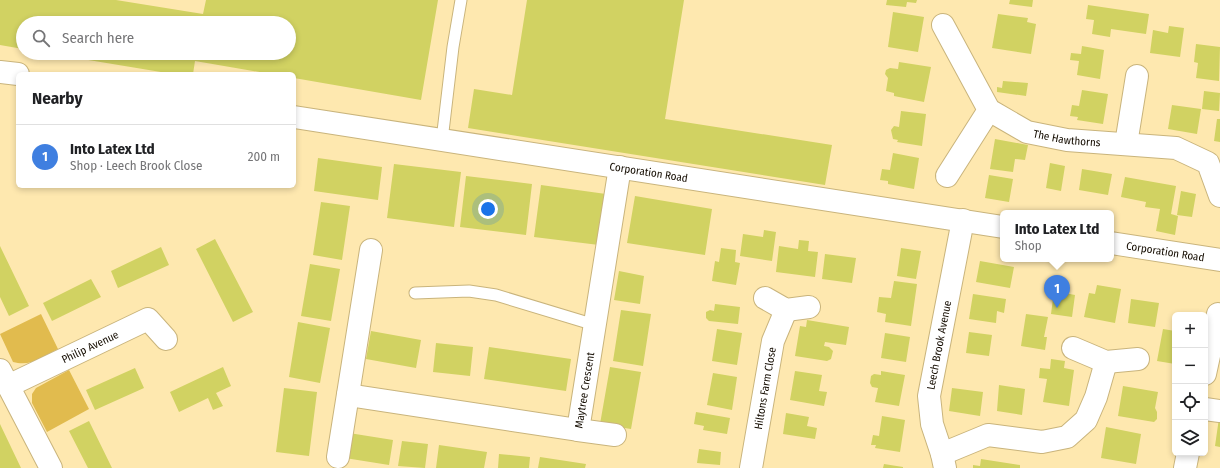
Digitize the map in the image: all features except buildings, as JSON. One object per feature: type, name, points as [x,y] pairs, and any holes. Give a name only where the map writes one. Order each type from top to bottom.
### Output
[{"type":"street","points":[[943,25],[989,110],[947,176]]},
{"type":"street","points":[[0,72],[16,74]]},
{"type":"street","points":[[1126,144],[1137,76]]},
{"type":"street","name":"The Hawthorns","points":[[989,110],[1027,132],[1067,140],[1176,148],[1208,163],[1219,190]]},
{"type":"street","name":"Corporation Road","points":[[296,117],[1000,226]]},
{"type":"street","name":"Maytree Crescent","points":[[348,395],[578,430],[620,168]]},
{"type":"street","name":"Leech Brook Avenue","points":[[944,461],[932,424],[929,396],[962,220]]},
{"type":"street","name":"Corporation Road","points":[[1114,243],[1220,260]]},
{"type":"street","points":[[338,457],[371,250]]},
{"type":"street","points":[[765,298],[786,310],[809,307]]},
{"type":"street","name":"Hiltons Farm Close","points":[[751,468],[773,341],[786,310]]},
{"type":"street","points":[[1208,360],[1218,314]]},
{"type":"street","name":"Philip Avenue","points":[[4,378],[148,319],[166,339]]},
{"type":"street","points":[[1073,348],[1106,362],[1138,359]]},
{"type":"street","points":[[944,461],[988,435],[1042,442],[1067,437],[1086,420],[1096,397],[1106,362]]},
{"type":"street","points":[[4,378],[51,468]]},
{"type":"street","points":[[1208,409],[1220,411]]},
{"type":"street","points":[[578,430],[615,435]]},
{"type":"street","points":[[1185,468],[1187,456]]},
{"type":"lane","points":[[442,140],[453,47],[461,0]]},
{"type":"lane","points":[[415,293],[469,290],[496,295],[595,325]]},
{"type":"shaded area","points":[[41,314],[58,349],[31,362],[13,362],[0,334]]},
{"type":"shaded area","points":[[69,370],[89,409],[47,432],[32,403],[32,394],[36,388]]},
{"type":"place","name":"Into Latex Ltd","points":[[1057,308]]}]
